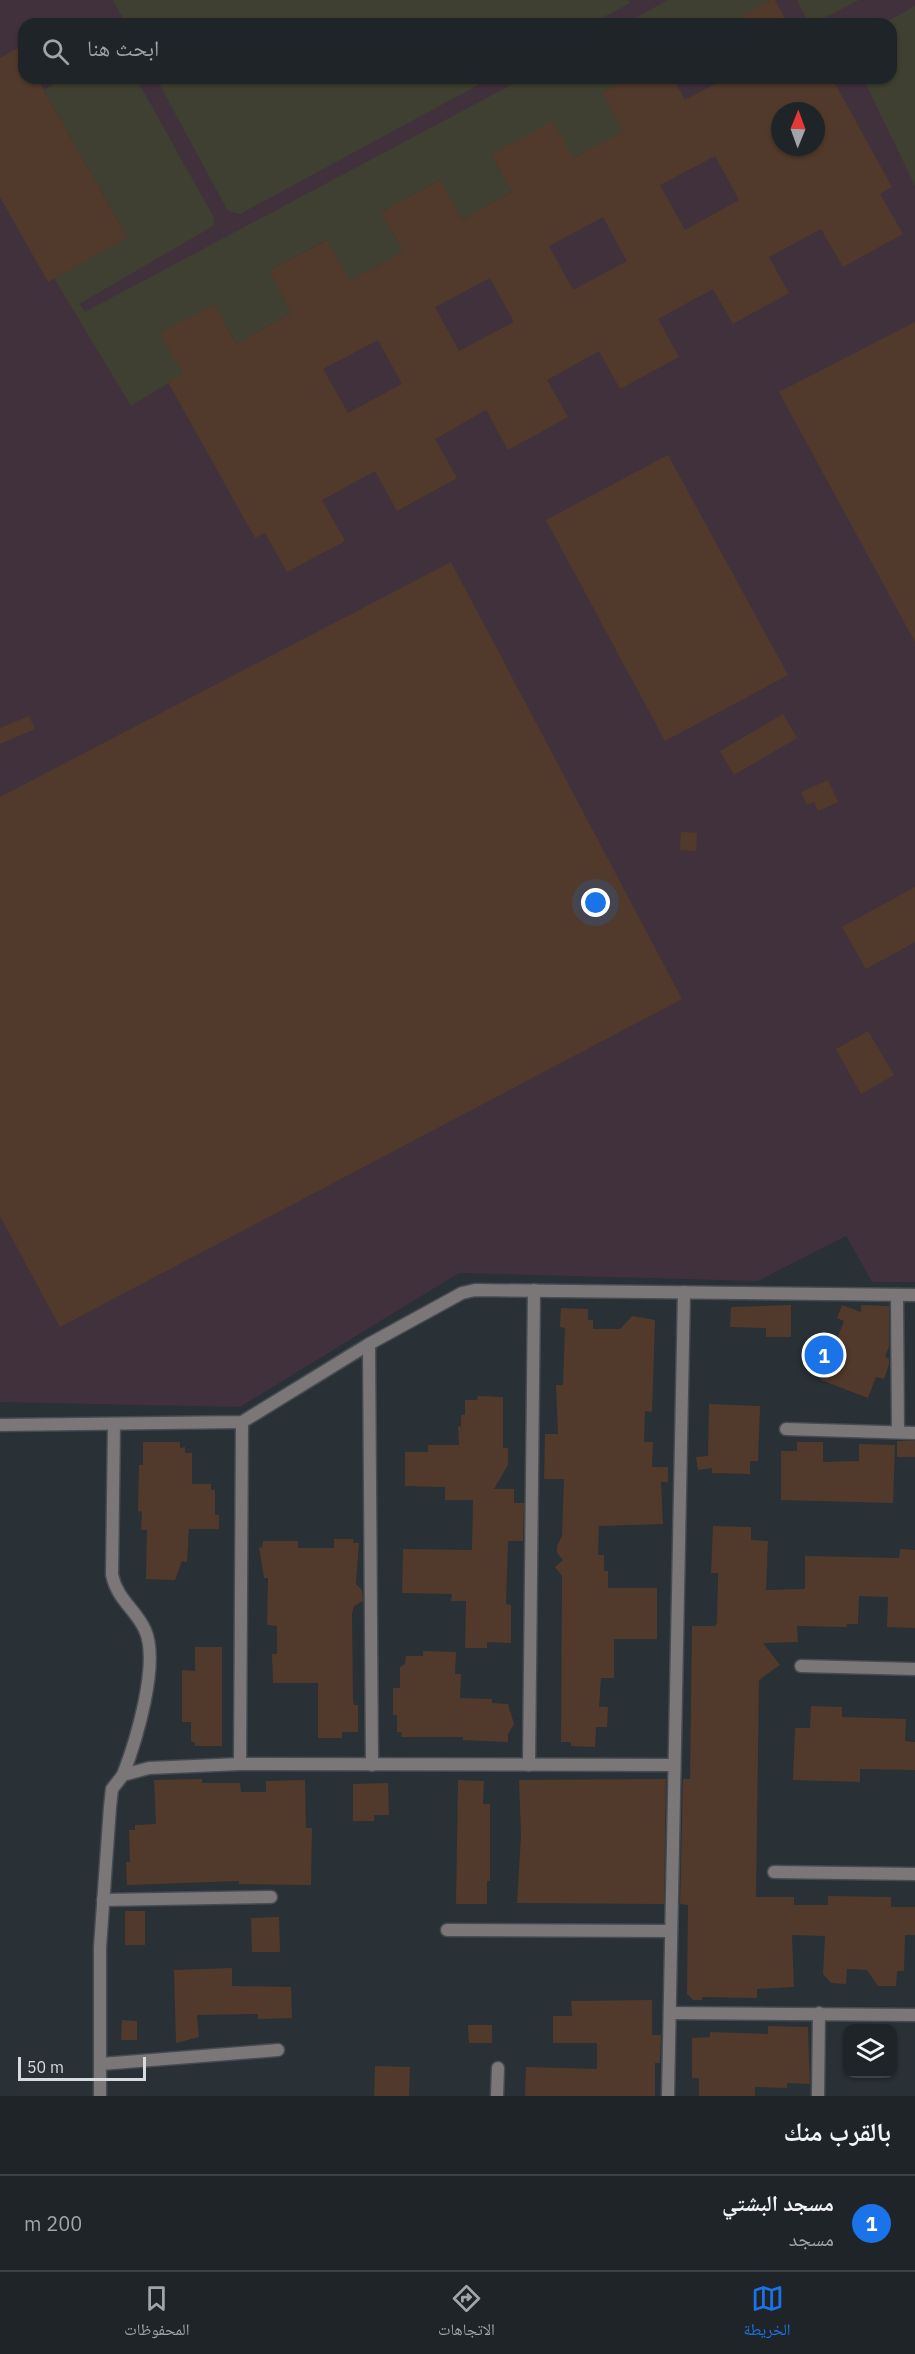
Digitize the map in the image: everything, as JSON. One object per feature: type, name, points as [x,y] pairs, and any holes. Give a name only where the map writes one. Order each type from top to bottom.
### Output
[{"type":"street","points":[[0,1425],[242,1422],[369,1344],[462,1293],[475,1290],[915,1295]]},
{"type":"street","points":[[529,1765],[534,1290]]},
{"type":"street","points":[[668,2096],[684,1292]]},
{"type":"street","points":[[897,1295],[898,1432]]},
{"type":"street","points":[[369,1344],[372,1765]]},
{"type":"street","points":[[240,1764],[242,1422]]},
{"type":"street","points":[[100,2096],[100,1947],[112,1789],[123,1775],[139,1729],[150,1647],[144,1626],[119,1596],[112,1575],[114,1424]]},
{"type":"street","points":[[786,1429],[915,1433]]},
{"type":"street","points":[[801,1666],[915,1669]]},
{"type":"street","points":[[123,1775],[148,1768],[240,1764],[674,1765]]},
{"type":"street","points":[[774,1872],[915,1874]]},
{"type":"street","points":[[103,1900],[271,1897]]},
{"type":"street","points":[[447,1930],[671,1931]]},
{"type":"street","points":[[670,2013],[915,2015]]},
{"type":"street","points":[[818,2096],[819,2013]]},
{"type":"street","points":[[101,2064],[278,2050]]},
{"type":"street","points":[[497,2096],[498,2068]]},
{"type":"shaded area","points":[[0,0],[915,0],[915,1282],[872,1282],[846,1236],[758,1281],[459,1273],[240,1407],[0,1402]]},
{"type":"green space","points":[[113,0],[628,0],[630,3],[602,18],[123,18]]},
{"type":"green space","points":[[668,0],[771,0],[739,18],[635,18]]},
{"type":"green space","points":[[797,0],[859,0],[824,18],[806,18]]},
{"type":"green space","points":[[915,6],[915,186],[866,84],[897,84],[897,18],[894,18]]},
{"type":"green space","points":[[54,84],[139,84],[214,218],[213,226],[79,304],[85,312],[513,84],[618,84],[602,93],[623,131],[573,158],[491,155],[512,192],[462,220],[440,180],[381,212],[403,252],[350,281],[326,240],[269,271],[291,313],[236,344],[214,304],[161,333],[183,374],[131,406],[54,278],[127,237],[44,90]]},
{"type":"green space","points":[[159,84],[480,84],[240,214],[228,211]]},
{"type":"building","points":[[775,0],[785,18],[739,18]]},
{"type":"building","points":[[18,48],[18,84],[40,84],[127,237],[48,282],[0,197],[0,58]]},
{"type":"building","points":[[618,84],[676,84],[685,100],[715,84],[835,84],[892,187],[880,194],[903,234],[843,267],[821,229],[769,257],[789,293],[733,324],[713,289],[658,319],[679,357],[620,389],[599,351],[547,380],[568,417],[508,450],[486,410],[435,439],[457,478],[397,511],[375,471],[322,500],[345,541],[287,572],[265,533],[255,538],[168,382],[183,374],[160,333],[214,304],[236,344],[291,313],[269,271],[327,240],[350,281],[403,252],[381,212],[440,180],[462,220],[512,192],[491,155],[553,121],[573,158],[623,131],[602,93]],"holes":[[[715,156],[739,200],[685,230],[660,185]],[[603,217],[627,261],[573,290],[549,246]],[[490,278],[514,322],[459,351],[435,307]],[[378,340],[402,384],[348,413],[323,369]]]},
{"type":"building","points":[[915,322],[915,642],[779,392]]},
{"type":"building","points":[[668,455],[788,675],[665,741],[546,520]]},
{"type":"building","points":[[451,562],[682,999],[60,1327],[0,1216],[0,797]]},
{"type":"building","points":[[783,714],[797,738],[734,775],[720,751]]},
{"type":"building","points":[[29,716],[35,729],[0,744],[0,728]]},
{"type":"building","points":[[828,780],[838,802],[818,811],[814,802],[807,805],[801,792]]},
{"type":"building","points":[[681,832],[697,833],[696,851],[680,850]]},
{"type":"building","points":[[915,887],[915,942],[866,969],[842,927]]},
{"type":"building","points":[[868,1031],[894,1075],[861,1094],[836,1049]]},
{"type":"building","points":[[791,1305],[791,1337],[766,1337],[766,1328],[730,1327],[731,1307]]},
{"type":"building","points":[[842,1305],[861,1312],[861,1305],[889,1306],[889,1346],[885,1357],[889,1359],[889,1364],[884,1379],[876,1377],[868,1398],[821,1380],[844,1321],[837,1318]]},
{"type":"building","points":[[561,1308],[588,1309],[588,1320],[593,1320],[593,1329],[620,1329],[632,1316],[655,1320],[652,1412],[645,1411],[644,1442],[653,1442],[652,1467],[668,1467],[668,1482],[661,1482],[663,1524],[599,1526],[598,1555],[604,1555],[604,1571],[608,1571],[608,1588],[657,1588],[657,1639],[614,1639],[614,1678],[601,1678],[599,1707],[608,1707],[607,1727],[596,1727],[595,1747],[571,1746],[571,1742],[561,1742],[562,1576],[555,1567],[563,1560],[557,1553],[557,1546],[562,1536],[564,1479],[544,1479],[545,1434],[558,1434],[556,1385],[563,1385],[565,1328],[560,1327]]},
{"type":"building","points":[[478,1396],[503,1397],[503,1448],[508,1448],[508,1465],[494,1489],[514,1489],[514,1503],[524,1503],[523,1541],[508,1541],[506,1604],[511,1605],[511,1643],[487,1642],[487,1648],[465,1648],[466,1601],[451,1601],[452,1594],[402,1593],[403,1549],[472,1550],[473,1500],[445,1500],[445,1487],[405,1486],[405,1452],[428,1452],[428,1445],[459,1445],[458,1426],[461,1427],[461,1415],[465,1415],[465,1400],[477,1400]]},
{"type":"building","points":[[709,1404],[760,1406],[758,1461],[750,1461],[750,1474],[712,1473],[712,1468],[698,1470],[696,1457],[708,1456]]},
{"type":"building","points":[[897,1441],[915,1441],[915,1457],[897,1457]]},
{"type":"building","points":[[143,1442],[180,1442],[180,1448],[185,1447],[185,1453],[192,1453],[192,1484],[211,1484],[211,1490],[215,1490],[215,1515],[219,1515],[219,1529],[189,1529],[187,1562],[182,1561],[175,1580],[146,1579],[147,1530],[141,1530],[142,1512],[138,1511],[139,1465],[143,1465]]},
{"type":"building","points":[[797,1442],[823,1442],[823,1462],[859,1461],[859,1444],[895,1445],[893,1503],[781,1500],[781,1451],[797,1451]]},
{"type":"building","points":[[713,1526],[751,1527],[751,1540],[768,1541],[766,1590],[805,1589],[805,1556],[899,1558],[900,1549],[915,1550],[915,1628],[887,1627],[888,1597],[859,1596],[858,1624],[847,1624],[846,1627],[797,1626],[798,1642],[763,1643],[780,1665],[759,1680],[756,1897],[794,1897],[794,1905],[828,1905],[828,1896],[891,1897],[891,1907],[915,1907],[915,1935],[905,1935],[904,1971],[897,1971],[896,1986],[878,1986],[867,1970],[847,1969],[846,1984],[831,1983],[823,1974],[825,1936],[792,1935],[794,1987],[757,1989],[757,1998],[702,1997],[702,2000],[693,2000],[687,1994],[688,1905],[680,1904],[683,1779],[690,1779],[692,1626],[715,1626],[717,1623],[718,1573],[711,1573]]},
{"type":"building","points":[[334,1539],[353,1539],[353,1543],[359,1543],[356,1584],[362,1590],[363,1601],[354,1606],[352,1614],[353,1700],[354,1705],[358,1705],[358,1732],[342,1732],[342,1738],[318,1738],[318,1683],[273,1683],[272,1654],[277,1654],[277,1626],[267,1625],[268,1578],[264,1578],[259,1547],[262,1548],[263,1541],[298,1541],[298,1548],[334,1548]]},
{"type":"building","points":[[195,1647],[222,1647],[222,1746],[195,1746],[195,1743],[191,1741],[191,1722],[182,1722],[182,1670],[195,1671]]},
{"type":"building","points":[[423,1651],[456,1652],[455,1674],[461,1674],[460,1698],[492,1699],[492,1703],[508,1704],[514,1724],[508,1734],[508,1742],[463,1740],[463,1737],[401,1737],[402,1732],[397,1732],[397,1715],[393,1715],[393,1688],[400,1688],[400,1667],[405,1664],[406,1656],[423,1656]]},
{"type":"building","points":[[811,1706],[842,1707],[842,1717],[906,1719],[905,1741],[915,1742],[915,1770],[860,1769],[860,1782],[793,1780],[795,1728],[810,1728]]},
{"type":"building","points":[[202,1779],[202,1783],[240,1783],[241,1792],[266,1792],[266,1781],[305,1780],[306,1828],[312,1828],[311,1885],[239,1884],[239,1881],[127,1885],[126,1862],[130,1862],[129,1830],[135,1830],[135,1825],[156,1824],[154,1780]]},
{"type":"building","points":[[666,1779],[664,1904],[517,1903],[521,1836],[519,1780]]},
{"type":"building","points":[[458,1780],[484,1781],[483,1804],[490,1804],[490,1881],[487,1881],[487,1904],[456,1904]]},
{"type":"building","points":[[388,1783],[389,1815],[374,1815],[374,1821],[353,1821],[353,1784]]},
{"type":"building","points":[[125,1911],[145,1911],[145,1945],[125,1945]]},
{"type":"building","points":[[279,1917],[280,1952],[252,1952],[251,1918]]},
{"type":"building","points":[[232,1968],[232,1986],[291,1987],[292,2018],[258,2019],[258,2014],[197,2015],[199,2037],[176,2043],[174,1970]]},
{"type":"building","points":[[652,2000],[652,2035],[661,2035],[660,2063],[655,2063],[655,2096],[525,2096],[526,2067],[597,2069],[597,2043],[553,2043],[553,2016],[572,2016],[571,2001]]},
{"type":"building","points":[[122,2020],[137,2021],[137,2040],[121,2040]]},
{"type":"building","points":[[468,2025],[492,2025],[492,2043],[469,2043]]},
{"type":"building","points":[[768,2026],[808,2027],[810,2084],[787,2083],[787,2088],[755,2087],[755,2096],[699,2096],[699,2078],[692,2078],[692,2038],[710,2037],[710,2032],[768,2034]]},
{"type":"building","points":[[375,2066],[410,2067],[409,2096],[374,2096]]},
{"type":"place","name":"مسجد البشتي","points":[[824,1355]]}]
